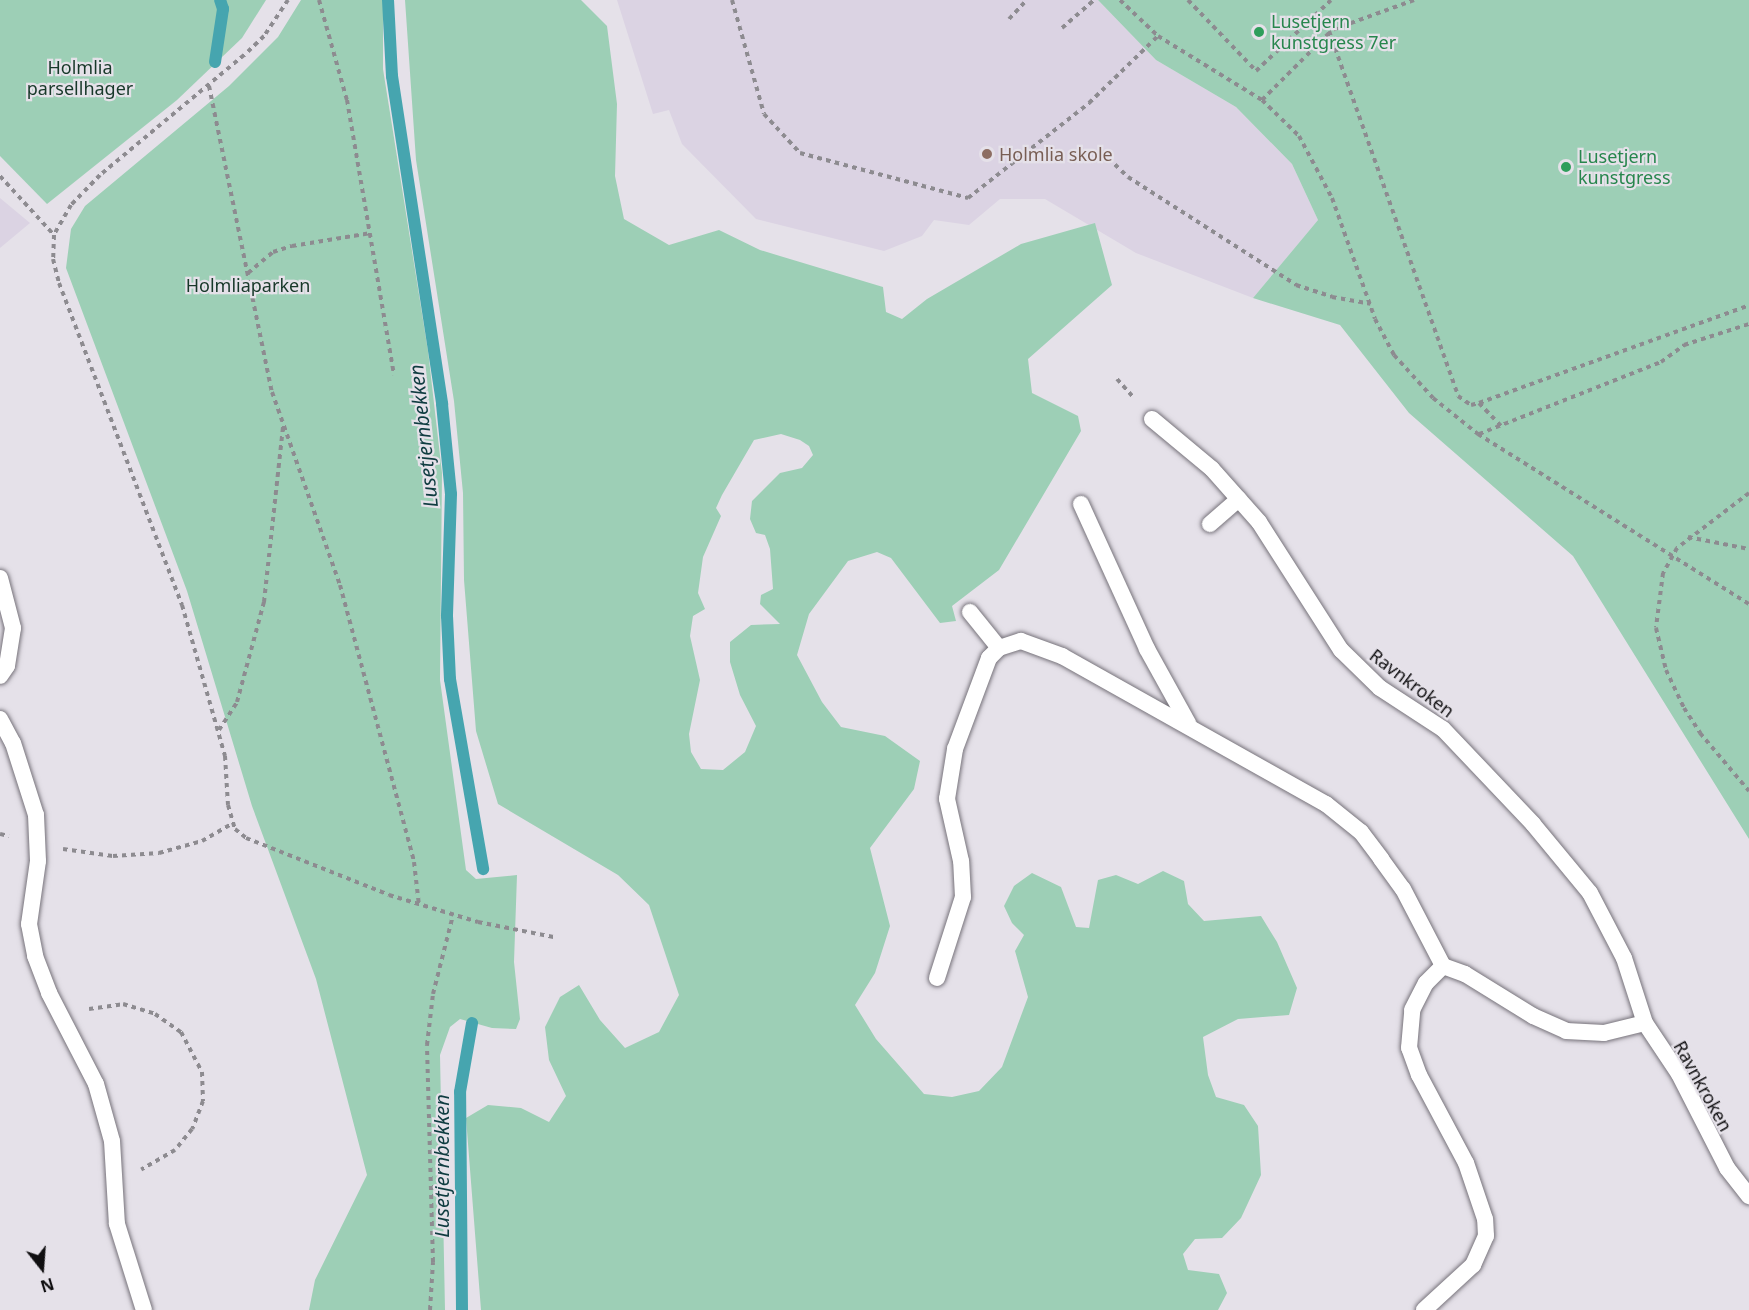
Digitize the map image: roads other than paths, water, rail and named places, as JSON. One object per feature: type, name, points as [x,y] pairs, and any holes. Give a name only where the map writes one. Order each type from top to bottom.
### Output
[{"type":"lane","name":"Ravnkroken","points":[[1152,419],[1212,469],[1259,522],[1341,651],[1380,688],[1443,729],[1533,824],[1590,893],[1624,958],[1645,1023],[1679,1074],[1727,1168],[1749,1196]]},
{"type":"lane","points":[[1210,524],[1239,499]]},
{"type":"lane","points":[[1081,504],[1147,648],[1188,723]]},
{"type":"lane","points":[[0,578],[13,628],[7,666],[0,676]]},
{"type":"lane","points":[[970,612],[999,648]]},
{"type":"lane","points":[[937,978],[963,897],[961,861],[947,798],[955,749],[981,674],[999,648],[1021,641],[1036,644],[1188,723],[1326,804],[1361,832],[1403,889],[1443,966],[1472,977],[1533,1016],[1566,1031],[1604,1033],[1645,1023]]},
{"type":"lane","points":[[0,719],[13,743],[32,800],[38,843],[30,932],[39,973],[96,1084],[112,1141],[117,1224],[144,1310]]},
{"type":"lane","points":[[1424,1310],[1473,1265],[1486,1236],[1483,1209],[1466,1163],[1419,1075],[1409,1048],[1412,1010],[1426,983],[1443,966]]},
{"type":"waterway","points":[[215,62],[223,9],[220,0]]},
{"type":"waterway","name":"Lusetjernbekken","points":[[388,0],[392,76],[442,404],[451,494],[447,616],[450,679],[483,869]]},
{"type":"waterway","name":"Lusetjernbekken","points":[[462,1310],[460,1092],[472,1023]]},
{"type":"place","name":"Lusetjern kunstgress 7er","points":[[1259,32]]},
{"type":"place","name":"Holmlia skole","points":[[987,154]]},
{"type":"place","name":"Lusetjern kunstgress","points":[[1566,167]]},
{"type":"park label","name":"Holmlia parsellhager","points":[[80,78]]},
{"type":"park label","name":"Holmliaparken","points":[[248,285]]}]
